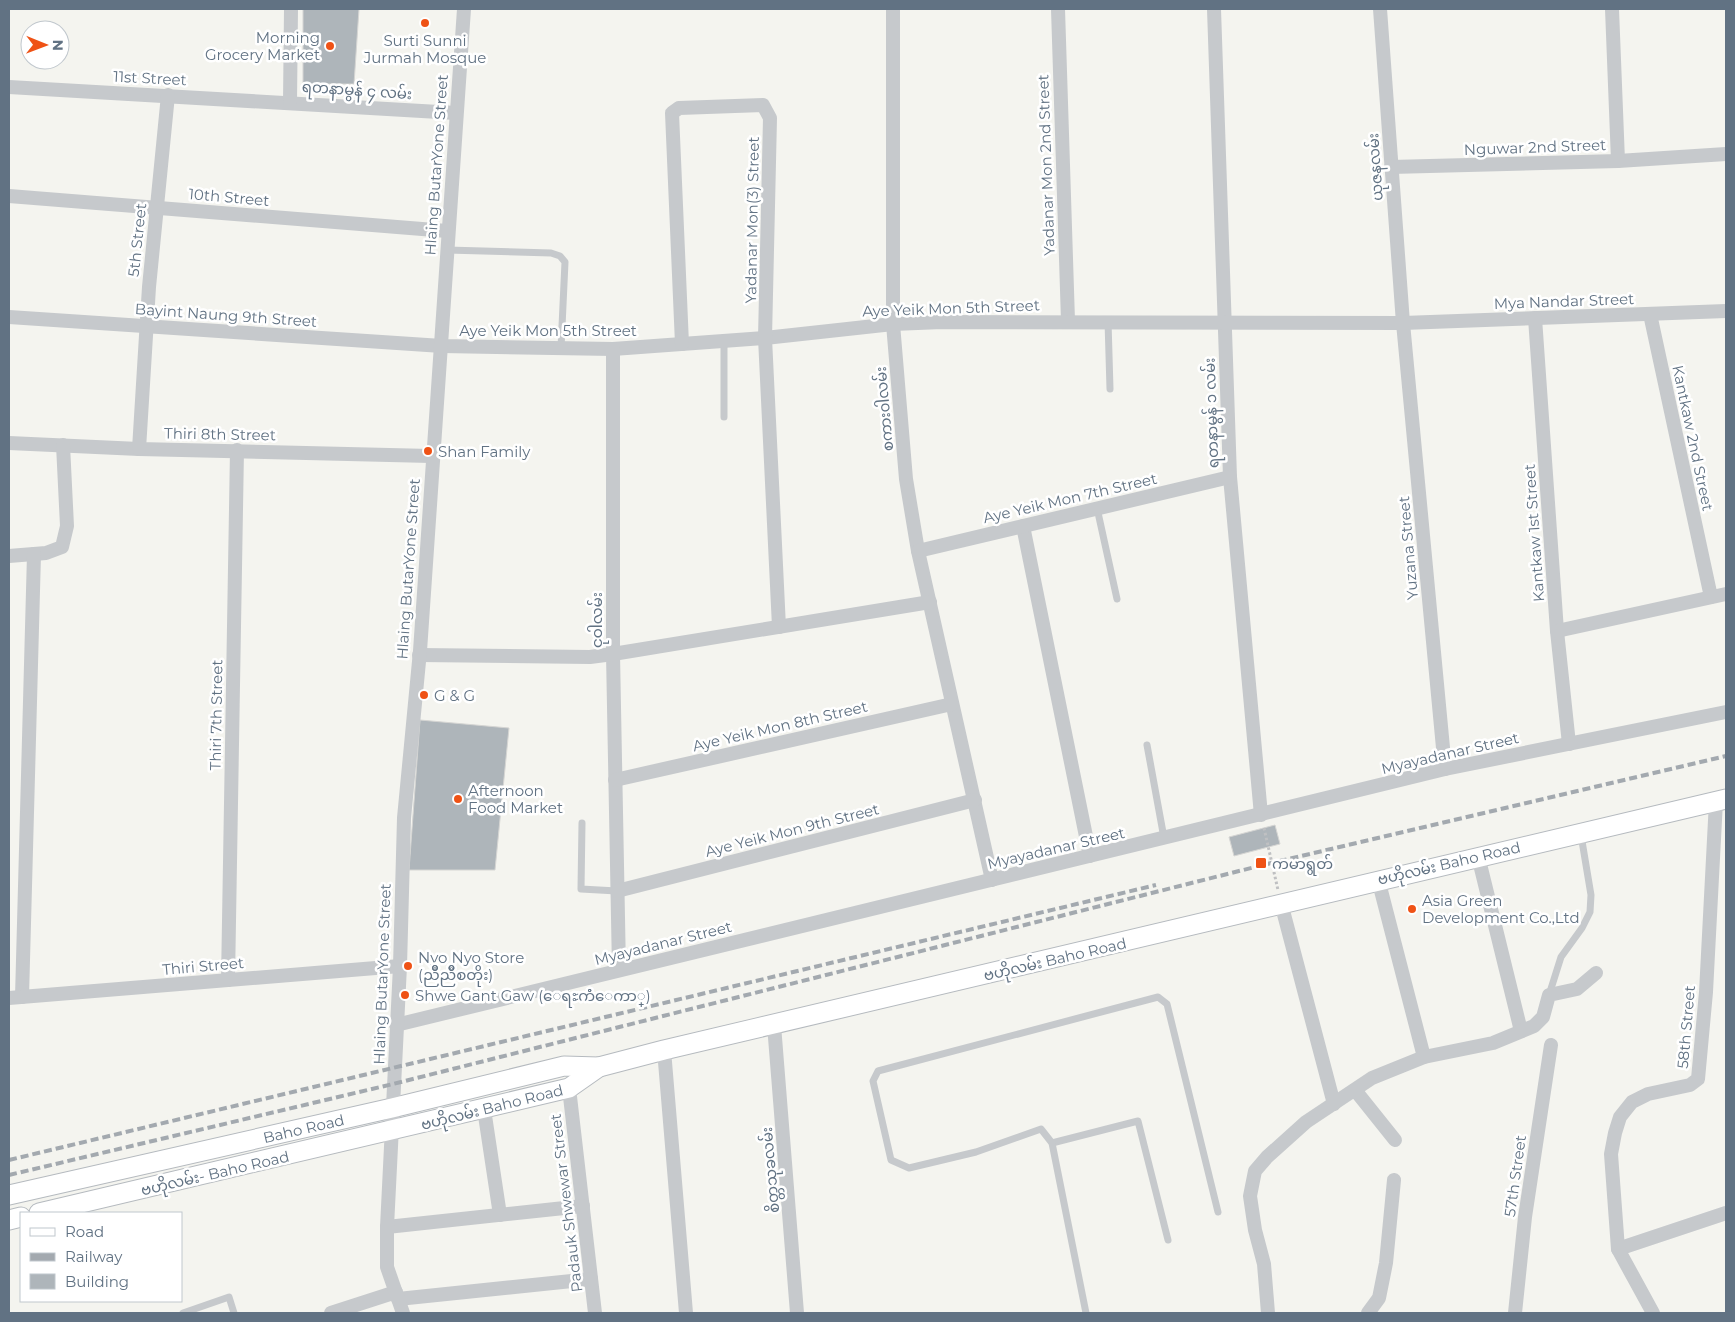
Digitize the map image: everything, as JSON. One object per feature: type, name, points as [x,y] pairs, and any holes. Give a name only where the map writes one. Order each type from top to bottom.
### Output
[{"type":"main road","name":"ဗဟိုလမ်း Baho Road","points":[[390,1132],[569,1088],[599,1066],[1210,922],[1378,879],[1721,800]]},
{"type":"main road","name":"Baho Road","points":[[9,1195],[392,1108],[564,1066],[599,1066]]},
{"type":"main road","name":"ဗဟိုလမ်း- Baho Road","points":[[44,1212],[390,1132]]},
{"type":"street","name":"ရတနာမွန် ၄ လမ်း","points":[[291,9],[290,102],[456,113]]},
{"type":"street","name":"Hlaing ButarYone Street","points":[[402,1313],[388,1267],[387,1227],[390,1132],[400,966],[404,818],[419,656],[432,456],[442,346],[447,231],[464,9]]},
{"type":"street","name":"စကား၀ါလမ်း","points":[[893,9],[893,324],[906,479],[918,550],[992,880]]},
{"type":"street","name":"Yadanar Mon 2nd Street","points":[[1058,9],[1068,321]]},
{"type":"street","name":"ရတနာမွန် ၁ လမ်း","points":[[1214,9],[1230,477],[1261,815]]},
{"type":"street","name":"ယုဇနလမ်း","points":[[1380,9],[1403,323]]},
{"type":"street","name":"Nguwar 2nd Street","points":[[1391,167],[1618,161],[1612,9]]},
{"type":"street","name":"11st Street","points":[[9,87],[290,102]]},
{"type":"street","name":"5th Street","points":[[139,449],[147,326],[168,95]]},
{"type":"street","name":"Yadanar Mon(3) Street","points":[[682,344],[672,113],[679,108],[763,105],[770,118],[765,338],[778,627]]},
{"type":"street","points":[[1618,161],[1726,154]]},
{"type":"street","name":"10th Street","points":[[9,196],[447,231]]},
{"type":"street","name":"Mya Nandar Street","points":[[1403,323],[1726,311]]},
{"type":"street","name":"Kantkaw 2nd Street","points":[[1650,314],[1711,597]]},
{"type":"street","name":"Bayint Naung 9th Street","points":[[9,317],[442,346]]},
{"type":"street","name":"Kantkaw 1st Street","points":[[1535,318],[1557,631],[1569,744]]},
{"type":"street","name":"Aye Yeik Mon 5th Street","points":[[442,346],[612,349],[765,338],[893,324],[1068,321],[1403,323]]},
{"type":"street","name":"Yuzana Street","points":[[1403,323],[1445,769]]},
{"type":"street","name":"ငုဝါလမ်း","points":[[612,349],[613,654],[619,970]]},
{"type":"street","name":"Thiri 8th Street","points":[[9,442],[139,449],[432,456]]},
{"type":"street","points":[[9,556],[46,553],[62,547],[67,526],[63,445]]},
{"type":"street","name":"Thiri 7th Street","points":[[228,980],[237,450]]},
{"type":"street","name":"Aye Yeik Mon 7th Street","points":[[918,550],[1230,477]]},
{"type":"street","points":[[1023,526],[1090,856]]},
{"type":"street","points":[[16,998],[34,554]]},
{"type":"street","points":[[1557,631],[1726,594]]},
{"type":"street","points":[[419,656],[590,657],[930,602]]},
{"type":"street","name":"Aye Yeik Mon 8th Street","points":[[615,780],[952,704]]},
{"type":"street","name":"Myayadanar Street","points":[[396,1025],[1445,769],[1726,712]]},
{"type":"street","name":"Aye Yeik Mon 9th Street","points":[[618,891],[975,800]]},
{"type":"street","name":"58th Street","points":[[1653,1313],[1618,1249],[1611,1154],[1620,1117],[1632,1102],[1640,1098],[1690,1085],[1698,1079],[1721,800]]},
{"type":"street","points":[[1478,856],[1521,1031]]},
{"type":"street","points":[[1378,879],[1424,1057]]},
{"type":"street","points":[[1280,903],[1334,1104]]},
{"type":"street","name":"Thiri Street","points":[[16,998],[400,966]]},
{"type":"street","points":[[1268,1313],[1264,1264],[1255,1230],[1250,1196],[1255,1171],[1267,1157],[1306,1122],[1372,1078],[1424,1057],[1493,1043],[1534,1026],[1543,1017],[1549,995],[1576,989],[1596,973]]},
{"type":"street","name":"စိတ္တသုခလမ်း","points":[[774,1025],[797,1313]]},
{"type":"street","name":"57th Street","points":[[1515,1313],[1525,1217],[1552,1045]]},
{"type":"street","points":[[664,1050],[686,1313]]},
{"type":"street","name":"Padauk Shwewar Street","points":[[569,1088],[595,1313]]},
{"type":"street","points":[[1355,1090],[1395,1140]]},
{"type":"street","points":[[484,1109],[500,1215]]},
{"type":"street","points":[[1368,1313],[1379,1298],[1386,1263],[1394,1180]]},
{"type":"street","points":[[387,1227],[583,1206]]},
{"type":"street","points":[[1618,1249],[1726,1213]]},
{"type":"street","points":[[332,1313],[397,1295],[591,1278]]},
{"type":"lane","points":[[446,250],[560,256],[565,262],[561,348]]},
{"type":"lane","points":[[1108,321],[1110,389]]},
{"type":"lane","points":[[724,341],[724,417]]},
{"type":"lane","points":[[1098,508],[1117,599]]},
{"type":"lane","points":[[1147,745],[1164,838]]},
{"type":"lane","points":[[582,823],[581,889],[618,891]]},
{"type":"lane","points":[[1549,995],[1561,957],[1582,928],[1590,912],[1591,895],[1580,832]]},
{"type":"lane","points":[[1086,1313],[1052,1143],[1041,1129],[976,1152],[908,1168],[891,1160],[874,1076],[878,1071],[1158,997],[1167,1004],[1218,1212]]},
{"type":"lane","points":[[1052,1143],[1138,1121],[1168,1240]]},
{"type":"lane","points":[[183,1313],[229,1297],[234,1313]]},
{"type":"path","points":[[1261,815],[1280,903]]},
{"type":"building","name":"Morning Grocery Market","points":[[303,9],[359,9],[354,84],[303,84]]},
{"type":"building","name":"Afternoon Food Market","points":[[420,720],[509,728],[495,870],[409,870]]},
{"type":"building","points":[[1275,825],[1280,844],[1234,856],[1229,837]]},
{"type":"railway","points":[[9,1175],[393,1084],[1263,865],[1726,756]]},
{"type":"railway","points":[[9,1160],[1156,885]]},
{"type":"place","name":"Surti Sunni Jurmah Mosque","points":[[425,23]]},
{"type":"place","name":"Morning Grocery Market","points":[[330,46]]},
{"type":"place","name":"Shan Family","points":[[428,451]]},
{"type":"place","name":"G & G","points":[[424,695]]},
{"type":"place","name":"Afternoon Food Market","points":[[458,799]]},
{"type":"place","name":"ကမာရွတ်","points":[[1261,863]]},
{"type":"place","name":"Asia Green Development Co.,Ltd","points":[[1412,909]]},
{"type":"place","name":"Nyo Nyo Store (ညိဳညိဳစတိုး)","points":[[408,966]]},
{"type":"place","name":"Shwe Gant Gaw (ေရႊကံံေကာ္)","points":[[405,995]]}]
